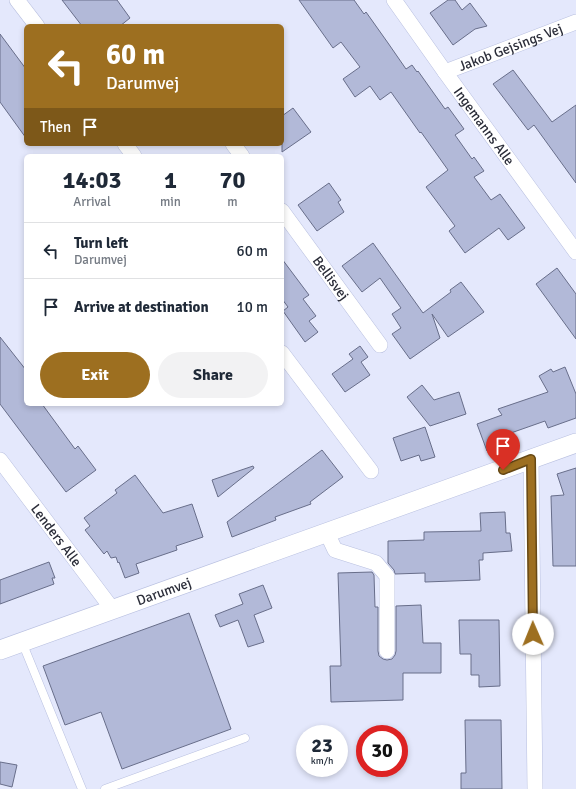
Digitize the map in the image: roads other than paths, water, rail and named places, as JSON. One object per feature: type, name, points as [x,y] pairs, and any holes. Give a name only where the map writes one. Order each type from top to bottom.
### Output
[{"type":"street","points":[[17,0],[35,24]]},
{"type":"street","name":"Ingemanns Alle","points":[[394,0],[576,252]]},
{"type":"street","name":"Jakob Gejsings Vej","points":[[445,72],[576,22]]},
{"type":"street","name":"Bellisvej","points":[[284,214],[380,345]]},
{"type":"street","points":[[284,356],[370,471]]},
{"type":"street","name":"Darumvej","points":[[0,650],[576,443]]},
{"type":"street","points":[[531,459],[535,789]]},
{"type":"street","name":"Lenders Alle","points":[[0,460],[113,610]]},
{"type":"street","points":[[327,533],[335,550],[376,563],[387,576],[387,651]]},
{"type":"lane","points":[[22,642],[82,789]]},
{"type":"lane","points":[[105,789],[245,738]]}]
